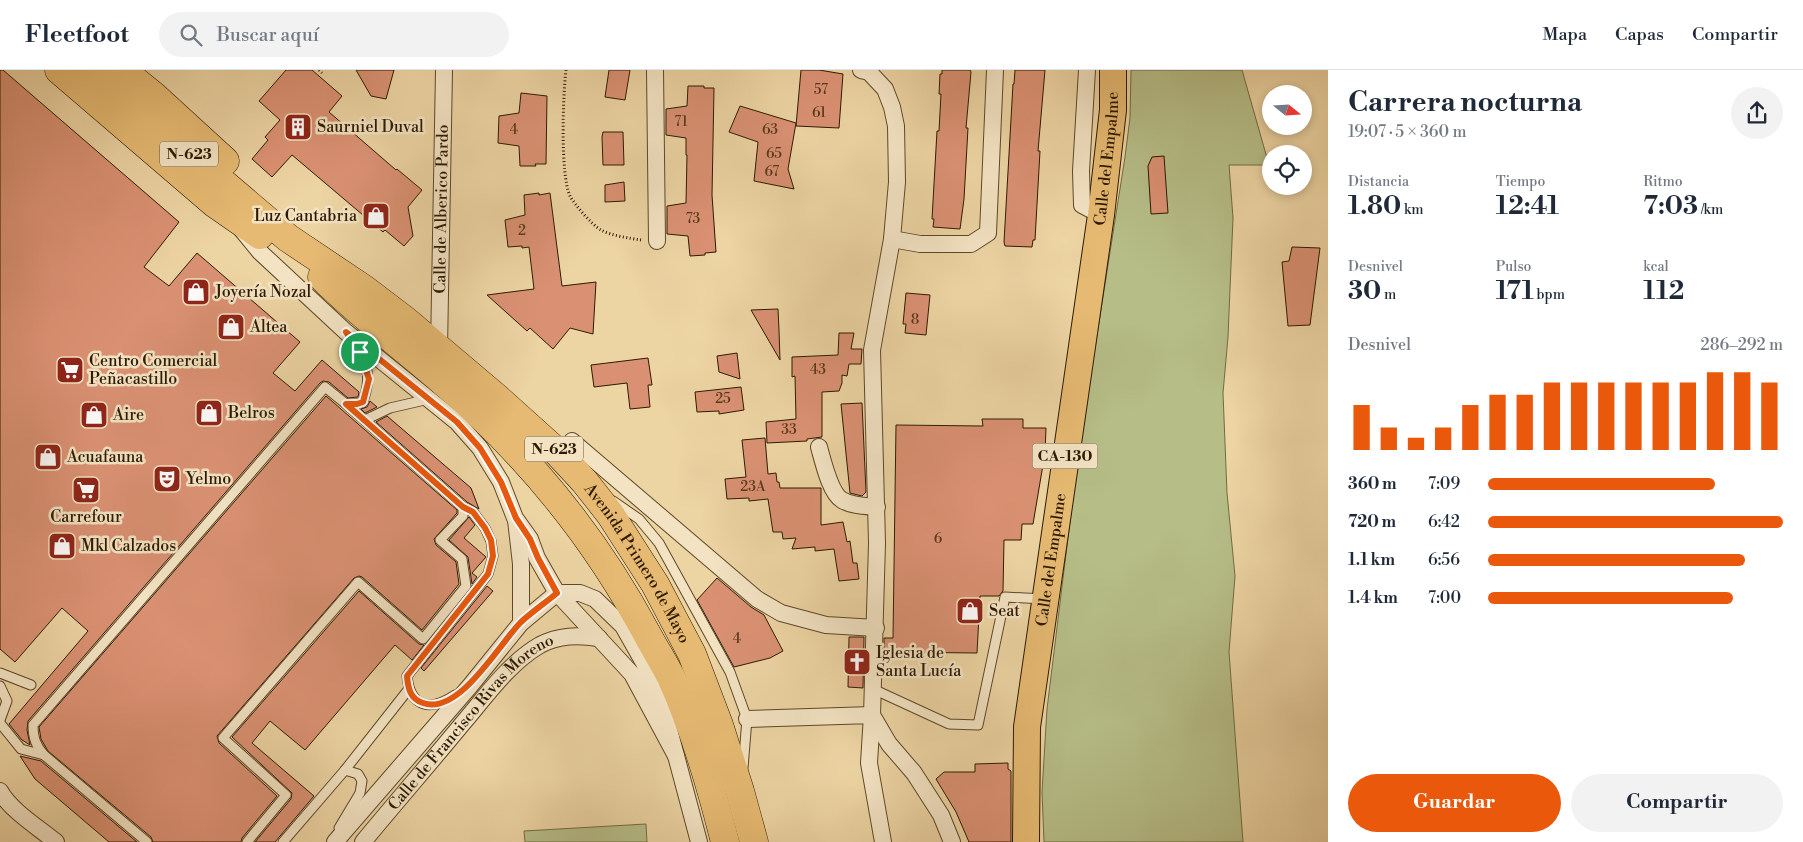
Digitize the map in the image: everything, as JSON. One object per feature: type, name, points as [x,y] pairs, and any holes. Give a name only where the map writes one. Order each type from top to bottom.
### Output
[{"type":"highway","points":[[59,70],[214,203],[322,278]]},
{"type":"highway","name":"Avenida Primero de Mayo","points":[[90,70],[288,238],[364,289],[439,349],[557,452],[584,481],[610,514],[655,584],[692,654],[719,725],[754,842]]},
{"type":"highway","points":[[122,70],[154,96],[364,289]]},
{"type":"highway","name":"Avenida Primero de Mayo","points":[[288,238],[322,278],[356,324],[481,416],[536,473],[585,533],[626,596],[670,676],[697,744],[713,793],[725,842]]},
{"type":"main road","name":"Calle del Empalme","points":[[1026,842],[1026,727],[1101,215],[1113,110],[1113,70]]},
{"type":"street","name":"Calle de Alberico Pardo","points":[[439,349],[444,70]]},
{"type":"street","points":[[655,70],[657,241]]},
{"type":"street","points":[[862,70],[869,72],[884,88],[892,107],[896,126],[897,182],[892,239],[872,350],[877,508],[876,628],[869,763],[883,842]]},
{"type":"street","points":[[892,239],[920,244],[971,244],[988,233],[995,70]]},
{"type":"street","points":[[1087,70],[1081,171],[1082,205],[1101,215]]},
{"type":"street","name":"Avenida Primero de Mayo","points":[[214,203],[240,228],[260,252],[356,324],[429,399],[457,422],[480,448],[501,482],[516,518],[530,539],[557,593],[632,674],[676,756]]},
{"type":"street","points":[[572,441],[756,599],[781,613],[826,625],[876,628]]},
{"type":"street","points":[[819,448],[833,490],[842,500],[877,508]]},
{"type":"street","name":"Avenida Primero de Mayo","points":[[516,518],[521,564],[521,622]]},
{"type":"street","name":"Avenida Primero de Mayo","points":[[557,593],[580,593],[595,599],[623,626],[644,663],[663,708],[698,842]]},
{"type":"street","name":"Calle de Francisco Rivas Moreno","points":[[335,842],[470,686],[521,622],[557,593]]},
{"type":"street","name":"Calle de Francisco Rivas Moreno","points":[[362,842],[497,684],[524,656],[540,645],[557,638],[577,635],[599,638]]},
{"type":"street","points":[[747,719],[872,715]]},
{"type":"street","points":[[872,715],[889,744],[914,774],[941,815],[952,842]]},
{"type":"street","points":[[0,791],[3,797],[16,810],[56,842]]},
{"type":"lane","points":[[346,404],[363,402],[369,379],[360,352],[356,324]]},
{"type":"lane","points":[[147,842],[44,755],[37,747],[33,735],[33,725],[325,387],[463,507],[473,512],[491,540],[493,556],[488,574],[407,676],[408,690],[416,701],[428,705],[445,702],[470,686]]},
{"type":"lane","points":[[365,420],[390,408],[429,399]]},
{"type":"lane","points":[[584,481],[639,519],[659,543],[730,672],[747,719],[740,791]]},
{"type":"lane","points":[[247,842],[286,795],[223,738],[358,582],[422,638],[466,586],[462,559],[440,540],[463,516],[463,507]]},
{"type":"lane","points":[[873,689],[949,724],[978,725],[1005,598],[1045,599]]},
{"type":"lane","points":[[0,673],[31,685]]},
{"type":"lane","points":[[0,686],[7,700],[0,722],[21,748],[44,755]]},
{"type":"lane","points":[[283,842],[345,770],[408,690]]},
{"type":"lane","points":[[331,842],[360,793],[362,781],[358,774],[345,770]]},
{"type":"path","points":[[566,70],[564,86],[565,176],[570,196],[587,218],[601,230],[626,238],[657,241]]},
{"type":"green space","points":[[1131,70],[1242,70],[1263,145],[1262,165],[1229,165],[1233,218],[1228,337],[1223,393],[1227,493],[1235,576],[1229,652],[1243,842],[1044,842],[1042,792],[1047,709],[1078,456],[1130,118]]},
{"type":"green space","points":[[646,824],[647,842],[525,842],[524,831]]},
{"type":"building","points":[[0,70],[3,70],[179,222],[144,267],[169,286],[197,253],[300,342],[273,373],[295,391],[322,360],[359,392],[358,397],[348,398],[329,382],[323,381],[320,383],[28,721],[27,730],[30,745],[22,740],[9,724],[88,631],[62,608],[15,662],[0,649]]},
{"type":"building","points":[[286,70],[312,70],[342,96],[329,112],[422,190],[408,207],[413,236],[404,246],[385,230],[383,232],[292,155],[272,177],[252,159],[268,140],[265,137],[280,120],[259,101]]},
{"type":"building","points":[[356,70],[394,70],[386,99],[371,96]]},
{"type":"building","points":[[609,70],[630,70],[625,100],[605,97]]},
{"type":"building","points":[[801,70],[819,70],[843,74],[839,128],[796,126]]},
{"type":"building","points":[[942,70],[970,70],[971,72],[966,128],[968,128],[964,199],[960,229],[933,227],[934,219],[932,219],[937,131],[939,131],[940,74],[942,74]]},
{"type":"building","points":[[1015,70],[1045,70],[1038,151],[1040,151],[1035,240],[1033,240],[1032,247],[1005,246],[1004,242]]},
{"type":"building","points":[[688,86],[714,88],[712,195],[716,252],[690,256],[688,236],[667,234],[667,206],[686,203],[687,155],[686,138],[666,135],[666,109],[687,106]]},
{"type":"building","points":[[521,93],[547,96],[546,164],[520,166],[519,146],[498,143],[499,116],[519,113]]},
{"type":"building","points":[[740,106],[796,123],[788,169],[794,189],[754,181],[758,142],[729,132]]},
{"type":"building","points":[[603,132],[623,132],[624,165],[603,165]]},
{"type":"building","points":[[1164,156],[1168,213],[1151,214],[1148,166],[1152,157]]},
{"type":"building","points":[[624,182],[625,201],[605,202],[605,185]]},
{"type":"building","points":[[539,193],[539,195],[550,193],[562,286],[596,282],[593,334],[570,328],[553,349],[530,328],[527,331],[487,295],[534,289],[529,247],[508,247],[505,220],[525,215],[524,195]]},
{"type":"building","points":[[1292,247],[1320,248],[1310,325],[1288,326],[1282,262],[1289,261]]},
{"type":"building","points":[[906,293],[930,295],[926,335],[905,333],[906,324],[903,324]]},
{"type":"building","points":[[778,309],[779,330],[780,360],[751,310]]},
{"type":"building","points":[[839,333],[854,333],[851,349],[862,349],[861,364],[849,364],[847,376],[842,375],[839,391],[822,392],[822,437],[807,439],[807,441],[767,443],[766,422],[796,419],[795,376],[792,377],[792,357],[838,355]]},
{"type":"building","points":[[737,353],[740,379],[719,372],[717,356]]},
{"type":"building","points":[[648,358],[652,385],[648,385],[650,407],[630,409],[627,383],[594,387],[591,365]]},
{"type":"building","points":[[741,387],[744,410],[719,414],[719,411],[697,412],[695,392]]},
{"type":"building","points":[[326,396],[457,510],[457,513],[434,539],[436,545],[456,562],[459,584],[422,630],[362,577],[354,578],[217,736],[219,743],[277,796],[242,838],[241,842],[153,842],[151,837],[48,751],[41,739],[39,727]]},
{"type":"building","points":[[370,401],[377,407],[365,413],[361,409],[367,407]]},
{"type":"building","points":[[862,403],[866,492],[862,496],[850,493],[841,404]]},
{"type":"building","points":[[387,416],[471,488],[479,509],[467,502],[376,422]]},
{"type":"building","points":[[982,419],[1023,419],[1023,428],[1046,428],[1045,453],[1033,524],[1022,524],[1021,540],[1004,540],[1003,591],[999,596],[980,596],[977,653],[884,652],[884,638],[893,638],[896,425],[983,426]]},
{"type":"building","points":[[765,438],[768,474],[776,473],[780,488],[821,488],[821,525],[843,522],[847,542],[850,541],[853,563],[857,563],[859,579],[839,581],[834,549],[815,551],[815,547],[792,549],[796,538],[783,539],[782,532],[773,532],[768,499],[749,501],[749,498],[727,499],[725,479],[746,477],[742,440]]},
{"type":"building","points":[[469,517],[475,525],[464,538],[486,557],[472,573],[477,577],[472,584],[468,557],[449,540]]},
{"type":"building","points":[[717,578],[751,607],[764,615],[783,651],[770,658],[734,667],[697,600]]},
{"type":"building","points":[[487,586],[493,591],[424,671],[421,668]]},
{"type":"building","points":[[359,591],[419,644],[424,645],[412,660],[395,645],[305,750],[270,721],[252,743],[314,796],[275,842],[255,842],[291,799],[292,793],[232,737]]},
{"type":"building","name":"Iglesia de Santa Lucía","points":[[849,637],[864,637],[863,688],[848,687]]},
{"type":"building","points":[[20,756],[41,761],[137,842],[109,842],[35,779]]},
{"type":"building","points":[[1008,763],[1008,769],[1011,771],[1011,842],[969,842],[956,812],[936,779],[944,772],[975,772],[975,764]]},
{"type":"place","name":"Saurniel Duval","points":[[298,127]]},
{"type":"place","name":"Luz Cantabria","points":[[376,216]]},
{"type":"place","name":"Joyería Nozal","points":[[196,292]]},
{"type":"place","name":"Altea","points":[[231,327]]},
{"type":"place","name":"Centro Comercial Peñacastillo","points":[[70,370]]},
{"type":"place","name":"Belros","points":[[209,413]]},
{"type":"place","name":"Aire","points":[[94,415]]},
{"type":"place","name":"Acuafauna","points":[[48,457]]},
{"type":"place","name":"Yelmo","points":[[167,479]]},
{"type":"place","name":"Carrefour","points":[[86,490]]},
{"type":"place","name":"Mkl Calzados","points":[[62,546]]},
{"type":"place","name":"Seat","points":[[970,611]]},
{"type":"place","name":"Iglesia de Santa Lucía","points":[[857,662]]},
{"type":"route","points":[[346,332],[457,422],[480,448],[501,482],[516,518],[530,539],[557,593],[521,622],[470,686],[445,702],[428,705],[416,701],[408,690],[407,676],[488,574],[493,556],[491,540],[473,512],[463,507],[346,404],[363,402],[368,388],[369,379],[360,352],[346,332]]}]
